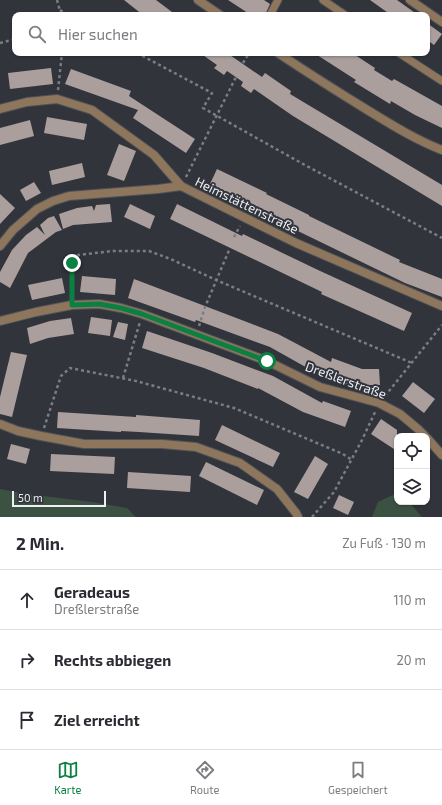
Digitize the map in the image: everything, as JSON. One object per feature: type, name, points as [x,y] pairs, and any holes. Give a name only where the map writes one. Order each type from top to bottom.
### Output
[{"type":"street","points":[[198,0],[216,12]]},
{"type":"street","points":[[410,0],[427,12]]},
{"type":"street","points":[[430,14],[442,22]]},
{"type":"street","points":[[283,56],[390,124],[442,150]]},
{"type":"street","points":[[0,109],[28,102],[57,99],[92,110],[154,155],[181,186]]},
{"type":"street","name":"Heimstättenstraße","points":[[0,246],[13,230],[37,209],[52,201],[69,196],[181,186],[296,243],[442,306]]},
{"type":"street","name":"Dreßlerstraße","points":[[0,322],[36,312],[72,305],[99,304],[121,308],[142,314],[267,361],[320,387],[379,403],[400,414],[422,433]]},
{"type":"street","points":[[0,424],[18,431],[84,444],[162,444],[196,447],[240,463],[277,489],[298,517]]},
{"type":"street","points":[[430,441],[442,455]]},
{"type":"lane","points":[[272,12],[278,0]]},
{"type":"lane","points":[[323,0],[341,12]]},
{"type":"lane","points":[[404,56],[442,81]]},
{"type":"path","points":[[57,0],[60,10],[63,12]]},
{"type":"path","points":[[0,43],[12,40]]},
{"type":"path","points":[[57,99],[62,56]]},
{"type":"path","points":[[143,56],[212,93],[203,108],[442,238]]},
{"type":"path","points":[[243,64],[247,56]]},
{"type":"path","points":[[181,186],[236,77]]},
{"type":"path","points":[[202,318],[205,307],[230,248]]},
{"type":"path","points":[[72,305],[72,263],[78,255],[113,251],[148,251],[173,260],[216,280],[412,363]]},
{"type":"path","points":[[122,378],[142,314]]},
{"type":"path","points":[[312,517],[334,492],[352,460],[379,403],[442,325]]},
{"type":"path","points":[[41,436],[61,376],[70,368],[136,380],[234,408],[343,454],[352,460]]},
{"type":"green space","points":[[0,489],[127,508],[136,517],[0,517]]},
{"type":"green space","points":[[394,494],[394,505],[412,505],[422,517],[372,517],[378,502]]},
{"type":"building","points":[[124,0],[156,0],[172,12],[139,12]]},
{"type":"building","points":[[228,0],[264,0],[270,4],[266,12],[246,12]]},
{"type":"building","points":[[370,0],[397,0],[414,12],[387,12]]},
{"type":"building","points":[[430,25],[442,34],[434,45],[430,42]]},
{"type":"building","points":[[204,56],[231,56],[262,77],[265,73],[291,91],[290,94],[442,185],[442,206],[293,116],[254,89],[251,93],[241,86],[243,82],[227,71],[224,75],[214,68],[217,65]]},
{"type":"building","points":[[319,56],[357,56],[375,68],[374,70],[392,81],[394,79],[442,106],[442,128],[391,101],[390,104],[354,82],[356,80]]},
{"type":"building","points":[[51,68],[53,84],[10,89],[8,73]]},
{"type":"building","points":[[71,69],[131,91],[129,96],[195,139],[186,153],[133,118],[138,110],[65,84]]},
{"type":"building","points":[[47,117],[87,124],[84,140],[44,133]]},
{"type":"building","points":[[30,120],[34,136],[0,145],[0,128]]},
{"type":"building","points":[[119,144],[136,151],[124,181],[107,175]]},
{"type":"building","points":[[82,163],[85,177],[52,185],[49,171]]},
{"type":"building","points":[[217,169],[400,260],[399,262],[442,279],[442,297],[405,283],[269,217],[271,213],[210,184]]},
{"type":"building","points":[[34,182],[41,193],[26,201],[20,190]]},
{"type":"building","points":[[0,194],[15,208],[0,224]]},
{"type":"building","points":[[110,204],[112,222],[73,225],[63,229],[59,214],[77,208],[92,206],[94,211],[96,205]]},
{"type":"building","points":[[130,204],[155,216],[150,229],[124,217]]},
{"type":"building","points":[[177,204],[242,236],[243,234],[412,313],[404,331],[321,294],[322,292],[170,219]]},
{"type":"building","points":[[54,216],[62,230],[56,232],[28,253],[10,288],[0,282],[0,272],[12,250],[26,235],[37,227],[45,235],[40,225],[48,218]]},
{"type":"building","points":[[82,276],[116,279],[115,295],[80,292]]},
{"type":"building","points":[[62,278],[65,293],[32,300],[28,285]]},
{"type":"building","points":[[134,279],[278,334],[331,362],[332,358],[362,369],[379,369],[380,385],[349,385],[318,374],[270,347],[196,320],[195,322],[128,298]]},
{"type":"building","points":[[91,317],[112,320],[110,336],[88,333]]},
{"type":"building","points":[[71,318],[74,334],[48,338],[30,344],[27,328],[50,321]]},
{"type":"building","points":[[118,322],[128,324],[125,340],[113,337]]},
{"type":"building","points":[[147,331],[273,376],[322,403],[323,401],[351,411],[345,427],[303,412],[258,388],[204,368],[142,348]]},
{"type":"building","points":[[11,352],[27,355],[12,417],[0,414],[0,397]]},
{"type":"building","points":[[413,382],[435,399],[424,413],[402,396]]},
{"type":"building","points":[[58,412],[136,417],[136,415],[200,420],[199,436],[57,428]]},
{"type":"building","points":[[381,419],[397,430],[397,433],[394,433],[394,449],[371,434]]},
{"type":"building","points":[[222,425],[280,453],[273,467],[215,440]]},
{"type":"building","points":[[11,444],[30,449],[26,464],[7,459]]},
{"type":"building","points":[[51,454],[115,457],[114,474],[50,471]]},
{"type":"building","points":[[315,456],[328,464],[308,499],[294,492]]},
{"type":"building","points":[[206,462],[264,490],[257,505],[199,476]]},
{"type":"building","points":[[128,472],[191,476],[190,492],[127,488]]},
{"type":"building","points":[[339,495],[354,502],[348,515],[333,508]]},
{"type":"route","points":[[72,263],[72,305],[99,304],[142,314],[267,361]]}]
